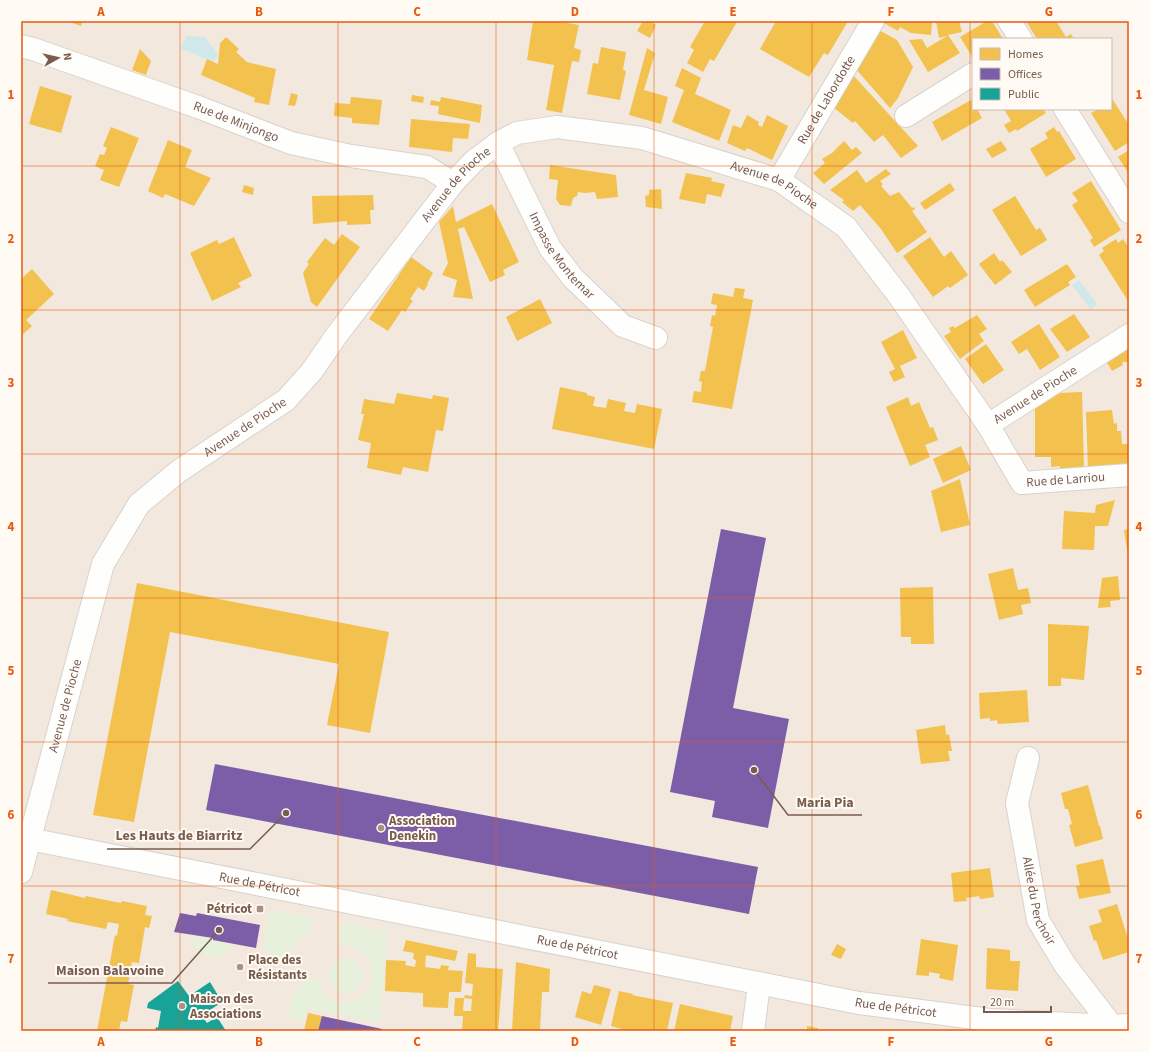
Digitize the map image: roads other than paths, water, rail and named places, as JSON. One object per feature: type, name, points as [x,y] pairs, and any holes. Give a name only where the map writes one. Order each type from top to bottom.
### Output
[{"type":"street","name":"Rue de Labordotte","points":[[779,180],[874,21]]},
{"type":"street","points":[[1009,21],[1020,38]]},
{"type":"street","name":"Rue de Minjongo","points":[[21,46],[291,142],[351,156],[427,167],[453,183]]},
{"type":"street","points":[[906,116],[972,75]]},
{"type":"street","points":[[1066,110],[1129,212]]},
{"type":"street","name":"Avenue de Pioche","points":[[21,872],[103,564],[139,504],[179,471],[286,400],[312,371],[336,336],[453,183],[474,161],[498,143],[517,133],[557,127],[642,138],[779,180],[846,227],[900,296],[988,425],[1129,335]]},
{"type":"street","name":"Impasse Montemar","points":[[498,143],[550,248],[573,278],[622,326],[656,338]]},
{"type":"street","name":"Rue de Larriou","points":[[988,425],[1022,483],[1129,475]]},
{"type":"street","name":"Allée du Perchoir","points":[[1028,758],[1017,803],[1038,920],[1065,965],[1121,1025]]},
{"type":"street","name":"Rue de Pétricot","points":[[29,839],[859,1003],[990,1020],[1121,1025]]},
{"type":"street","points":[[753,1031],[758,984]]},
{"type":"water","points":[[187,36],[205,37],[218,55],[213,62],[180,48]]},
{"type":"water","points":[[1079,280],[1097,304],[1091,310],[1072,285]]},
{"type":"place","name":"Maria Pia","points":[[754,770]]},
{"type":"place","name":"Les Hauts de Biarritz","points":[[286,813]]},
{"type":"place","name":"Association Denekin","points":[[381,828]]},
{"type":"place","name":"Pétricot","points":[[260,909]]},
{"type":"place","name":"Maison Balavoine","points":[[219,930]]},
{"type":"place","name":"Place des Résistants","points":[[240,967]]},
{"type":"place","name":"Maison des Associations","points":[[182,1006]]}]
